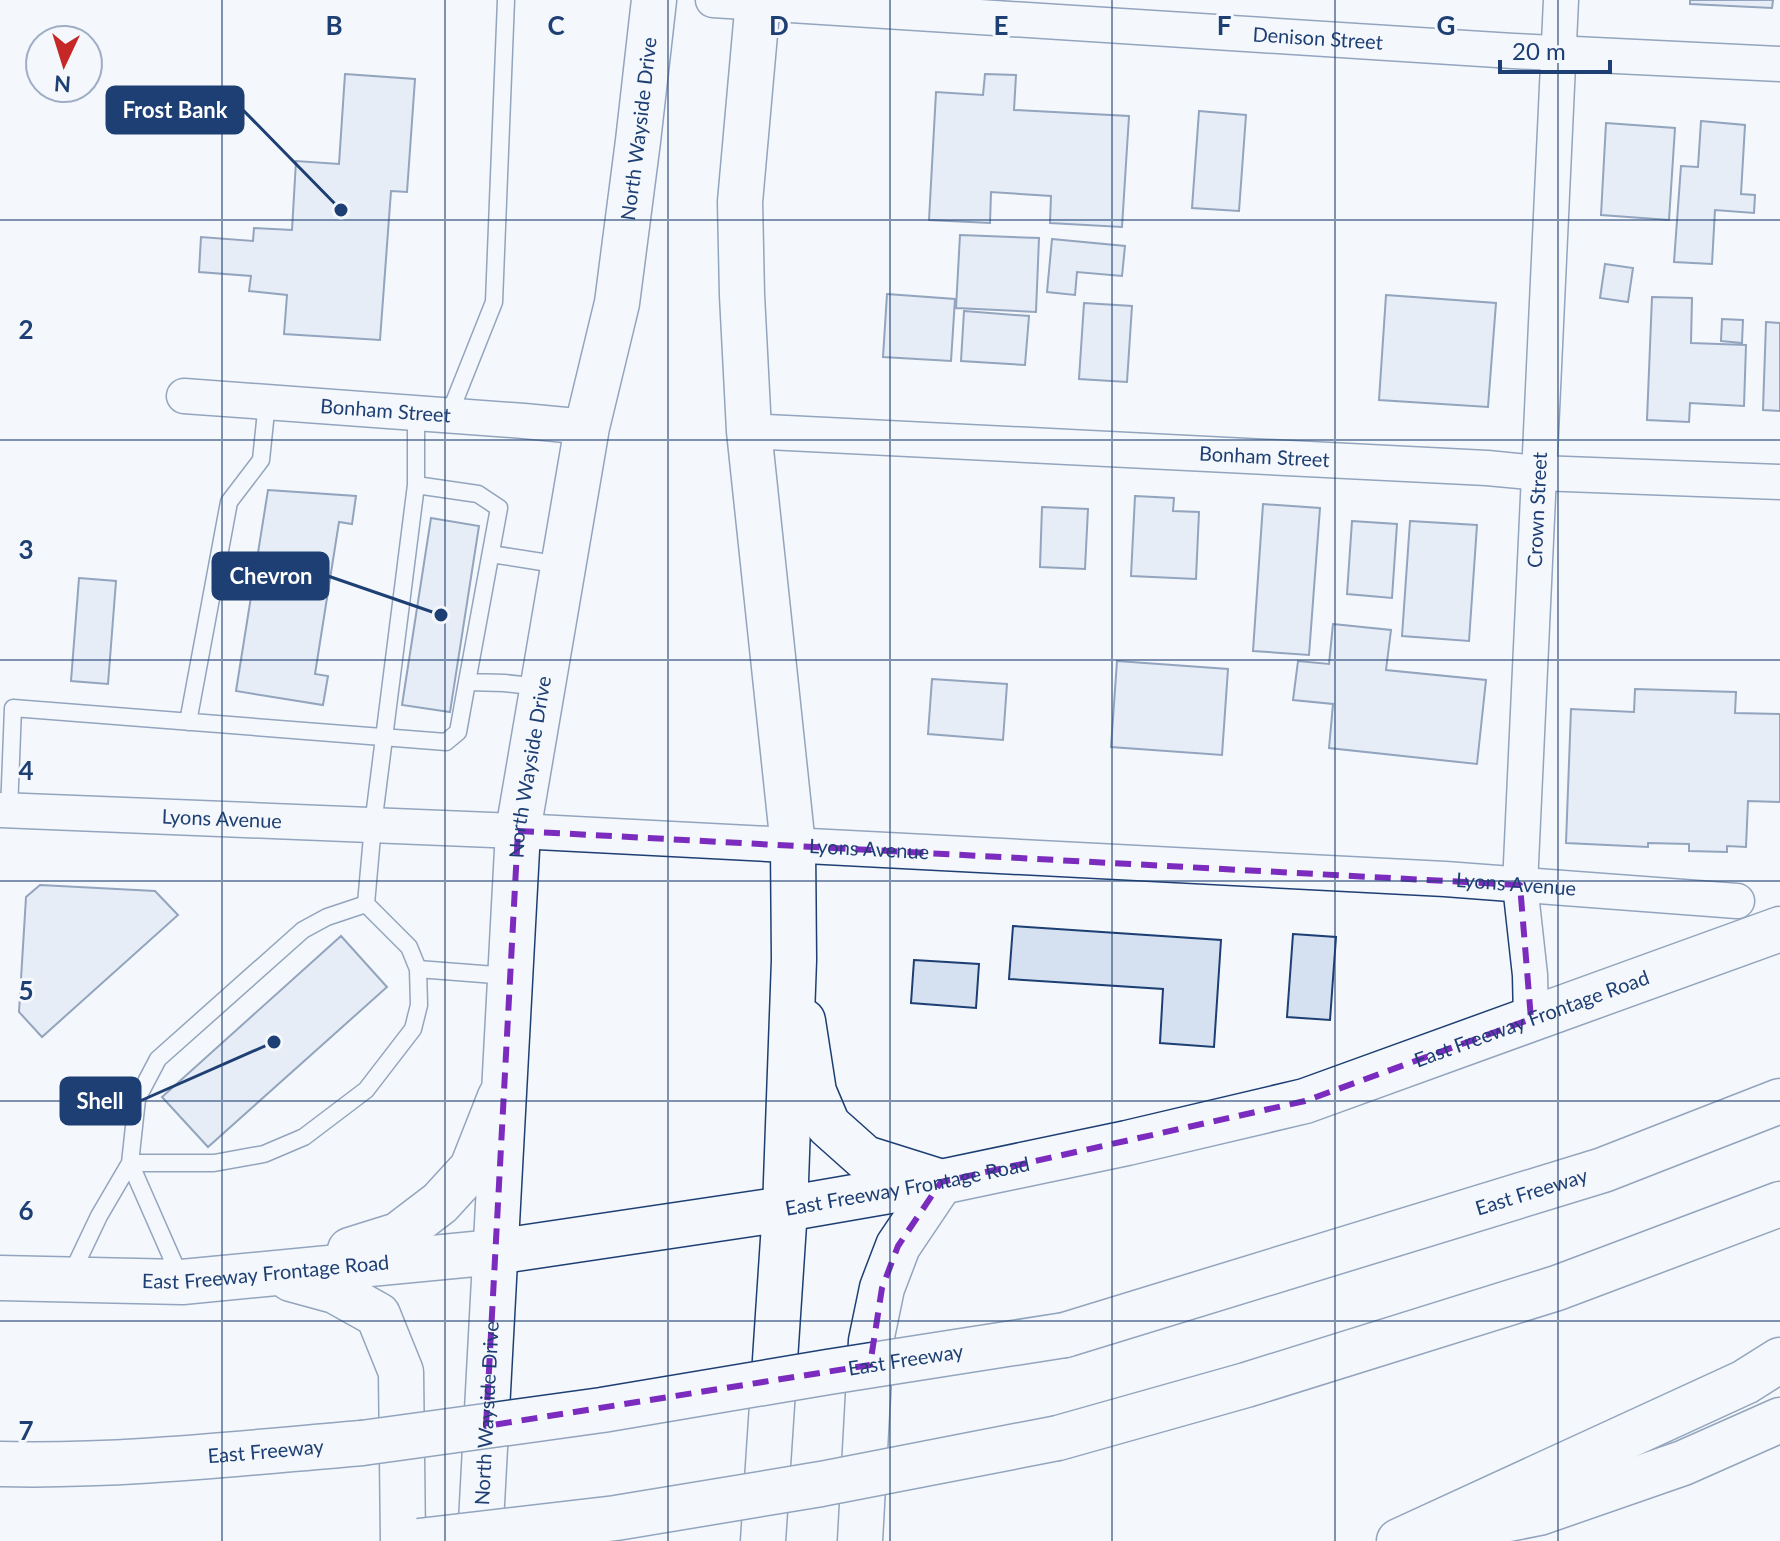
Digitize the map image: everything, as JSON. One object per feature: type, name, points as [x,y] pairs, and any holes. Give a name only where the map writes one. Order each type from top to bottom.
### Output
[{"type":"main road","name":"North Wayside Drive","points":[[480,1541],[518,831],[587,427],[617,303],[654,0]]},
{"type":"main road","points":[[758,1],[740,202],[742,295],[749,431],[793,846],[794,960],[785,1209],[763,1541]]},
{"type":"main road","name":"East Freeway Frontage Road","points":[[0,1278],[182,1282],[495,1252],[785,1209],[941,1182],[1305,1101],[1780,929]]},
{"type":"main road","points":[[794,960],[814,1092],[828,1125],[865,1158],[941,1182],[898,1246],[882,1288],[871,1341],[860,1541]]},
{"type":"main road","points":[[270,1274],[398,1235],[440,1203],[472,1168],[504,1088]]},
{"type":"main road","name":"East Freeway","points":[[0,1464],[47,1465],[192,1458],[362,1443],[602,1410],[1065,1335],[1603,1170],[1780,1101]]},
{"type":"main road","points":[[419,1541],[648,1513],[821,1484],[1058,1438],[1246,1385],[1557,1288],[1780,1204]]},
{"type":"main road","points":[[270,1274],[335,1291],[378,1315],[401,1372],[403,1541]]},
{"type":"main road","points":[[1399,1541],[1745,1382],[1780,1360]]},
{"type":"main road","points":[[1399,1541],[1539,1513],[1683,1463],[1780,1420]]},
{"type":"street","name":"Denison Street","points":[[713,0],[1780,64]]},
{"type":"street","name":"Crown Street","points":[[1531,1019],[1530,975],[1520,885],[1561,0]]},
{"type":"street","name":"Bonham Street","points":[[184,396],[587,427]]},
{"type":"street","name":"Bonham Street","points":[[749,431],[1539,473],[1780,482]]},
{"type":"street","name":"Lyons Avenue","points":[[4,811],[518,831],[1445,879],[1737,901]]},
{"type":"lane","points":[[366,904],[373,825],[416,485],[432,414],[494,302],[506,0]]},
{"type":"lane","points":[[188,722],[229,502],[261,460],[267,402]]},
{"type":"lane","points":[[4,811],[13,708],[446,742],[458,732],[499,508],[478,494],[416,485]]},
{"type":"lane","points":[[491,554],[563,565]]},
{"type":"lane","points":[[467,682],[542,687]]},
{"type":"lane","points":[[130,1163],[214,1163],[264,1154],[304,1137],[366,1090],[413,1029],[419,1005],[418,969],[409,947],[366,904]]},
{"type":"lane","points":[[69,1280],[99,1216],[130,1163],[137,1099],[158,1059],[303,930],[327,917],[366,904]]},
{"type":"lane","points":[[418,969],[510,976]]},
{"type":"lane","points":[[130,1163],[182,1282]]},
{"type":"highlighted area","points":[[518,831],[1520,885],[1531,1019],[1305,1101],[941,1182],[898,1246],[882,1288],[870,1365],[486,1426]]},
{"type":"building","points":[[1690,0],[1773,0],[1772,8],[1690,4]]},
{"type":"building","points":[[345,74],[415,79],[407,192],[391,191],[380,340],[284,334],[287,295],[249,291],[251,276],[199,272],[201,237],[253,241],[254,228],[292,230],[296,161],[339,164]]},
{"type":"building","points":[[985,74],[1016,75],[1014,110],[1129,116],[1122,227],[1050,223],[1051,196],[991,192],[990,223],[929,220],[936,92],[983,95]]},
{"type":"building","points":[[1199,111],[1246,115],[1239,211],[1192,208]]},
{"type":"building","points":[[1701,121],[1745,125],[1741,194],[1755,195],[1754,213],[1715,210],[1712,264],[1674,262],[1681,166],[1698,167]]},
{"type":"building","points":[[1606,123],[1675,128],[1669,220],[1601,215]]},
{"type":"building","points":[[960,235],[1039,238],[1036,312],[956,308]]},
{"type":"building","points":[[1052,239],[1125,246],[1122,276],[1077,272],[1075,295],[1047,292]]},
{"type":"building","points":[[1605,264],[1633,268],[1628,302],[1600,298]]},
{"type":"building","points":[[887,294],[955,299],[951,361],[883,357]]},
{"type":"building","points":[[1386,295],[1496,303],[1488,407],[1379,400]]},
{"type":"building","points":[[1652,297],[1692,298],[1691,343],[1746,345],[1744,406],[1690,403],[1689,422],[1647,420]]},
{"type":"building","points":[[1084,303],[1132,306],[1127,382],[1079,379]]},
{"type":"building","points":[[964,311],[1029,316],[1025,365],[961,361]]},
{"type":"building","points":[[1722,319],[1743,320],[1742,343],[1721,341]]},
{"type":"building","points":[[1766,322],[1780,323],[1780,411],[1763,410]]},
{"type":"building","points":[[268,490],[356,496],[352,524],[339,522],[315,674],[328,676],[323,705],[236,691]]},
{"type":"building","points":[[1135,496],[1174,498],[1173,511],[1199,512],[1196,579],[1131,576]]},
{"type":"building","points":[[1263,504],[1320,508],[1309,655],[1253,651]]},
{"type":"building","points":[[1042,507],[1088,509],[1085,569],[1040,567]]},
{"type":"building","points":[[431,518],[479,526],[450,712],[402,705]]},
{"type":"building","points":[[1352,521],[1397,524],[1392,598],[1347,594]]},
{"type":"building","points":[[1410,521],[1477,525],[1469,641],[1402,636]]},
{"type":"building","points":[[79,578],[116,581],[108,684],[71,681]]},
{"type":"building","points":[[1333,624],[1391,630],[1386,670],[1486,680],[1477,764],[1329,748],[1333,704],[1293,700],[1298,661],[1329,664]]},
{"type":"building","points":[[1117,661],[1228,669],[1222,755],[1111,747]]},
{"type":"building","points":[[932,679],[1007,684],[1003,740],[928,734]]},
{"type":"building","points":[[1635,689],[1736,692],[1735,713],[1780,714],[1780,802],[1748,801],[1746,847],[1727,846],[1727,852],[1689,851],[1689,844],[1648,843],[1648,847],[1566,843],[1571,709],[1634,712]]},
{"type":"building","points":[[40,885],[155,891],[178,915],[42,1037],[19,1012],[26,897]]},
{"type":"building","points":[[1013,926],[1221,940],[1214,1047],[1160,1043],[1163,989],[1009,979]]},
{"type":"building","points":[[1293,934],[1336,937],[1330,1020],[1287,1017]]},
{"type":"building","points":[[341,936],[387,987],[208,1147],[162,1097]]},
{"type":"building","points":[[914,960],[979,964],[976,1008],[911,1003]]},
{"type":"place","name":"Frost Bank","points":[[341,210]]},
{"type":"place","name":"Chevron","points":[[441,615]]},
{"type":"place","name":"Shell","points":[[274,1042]]}]
